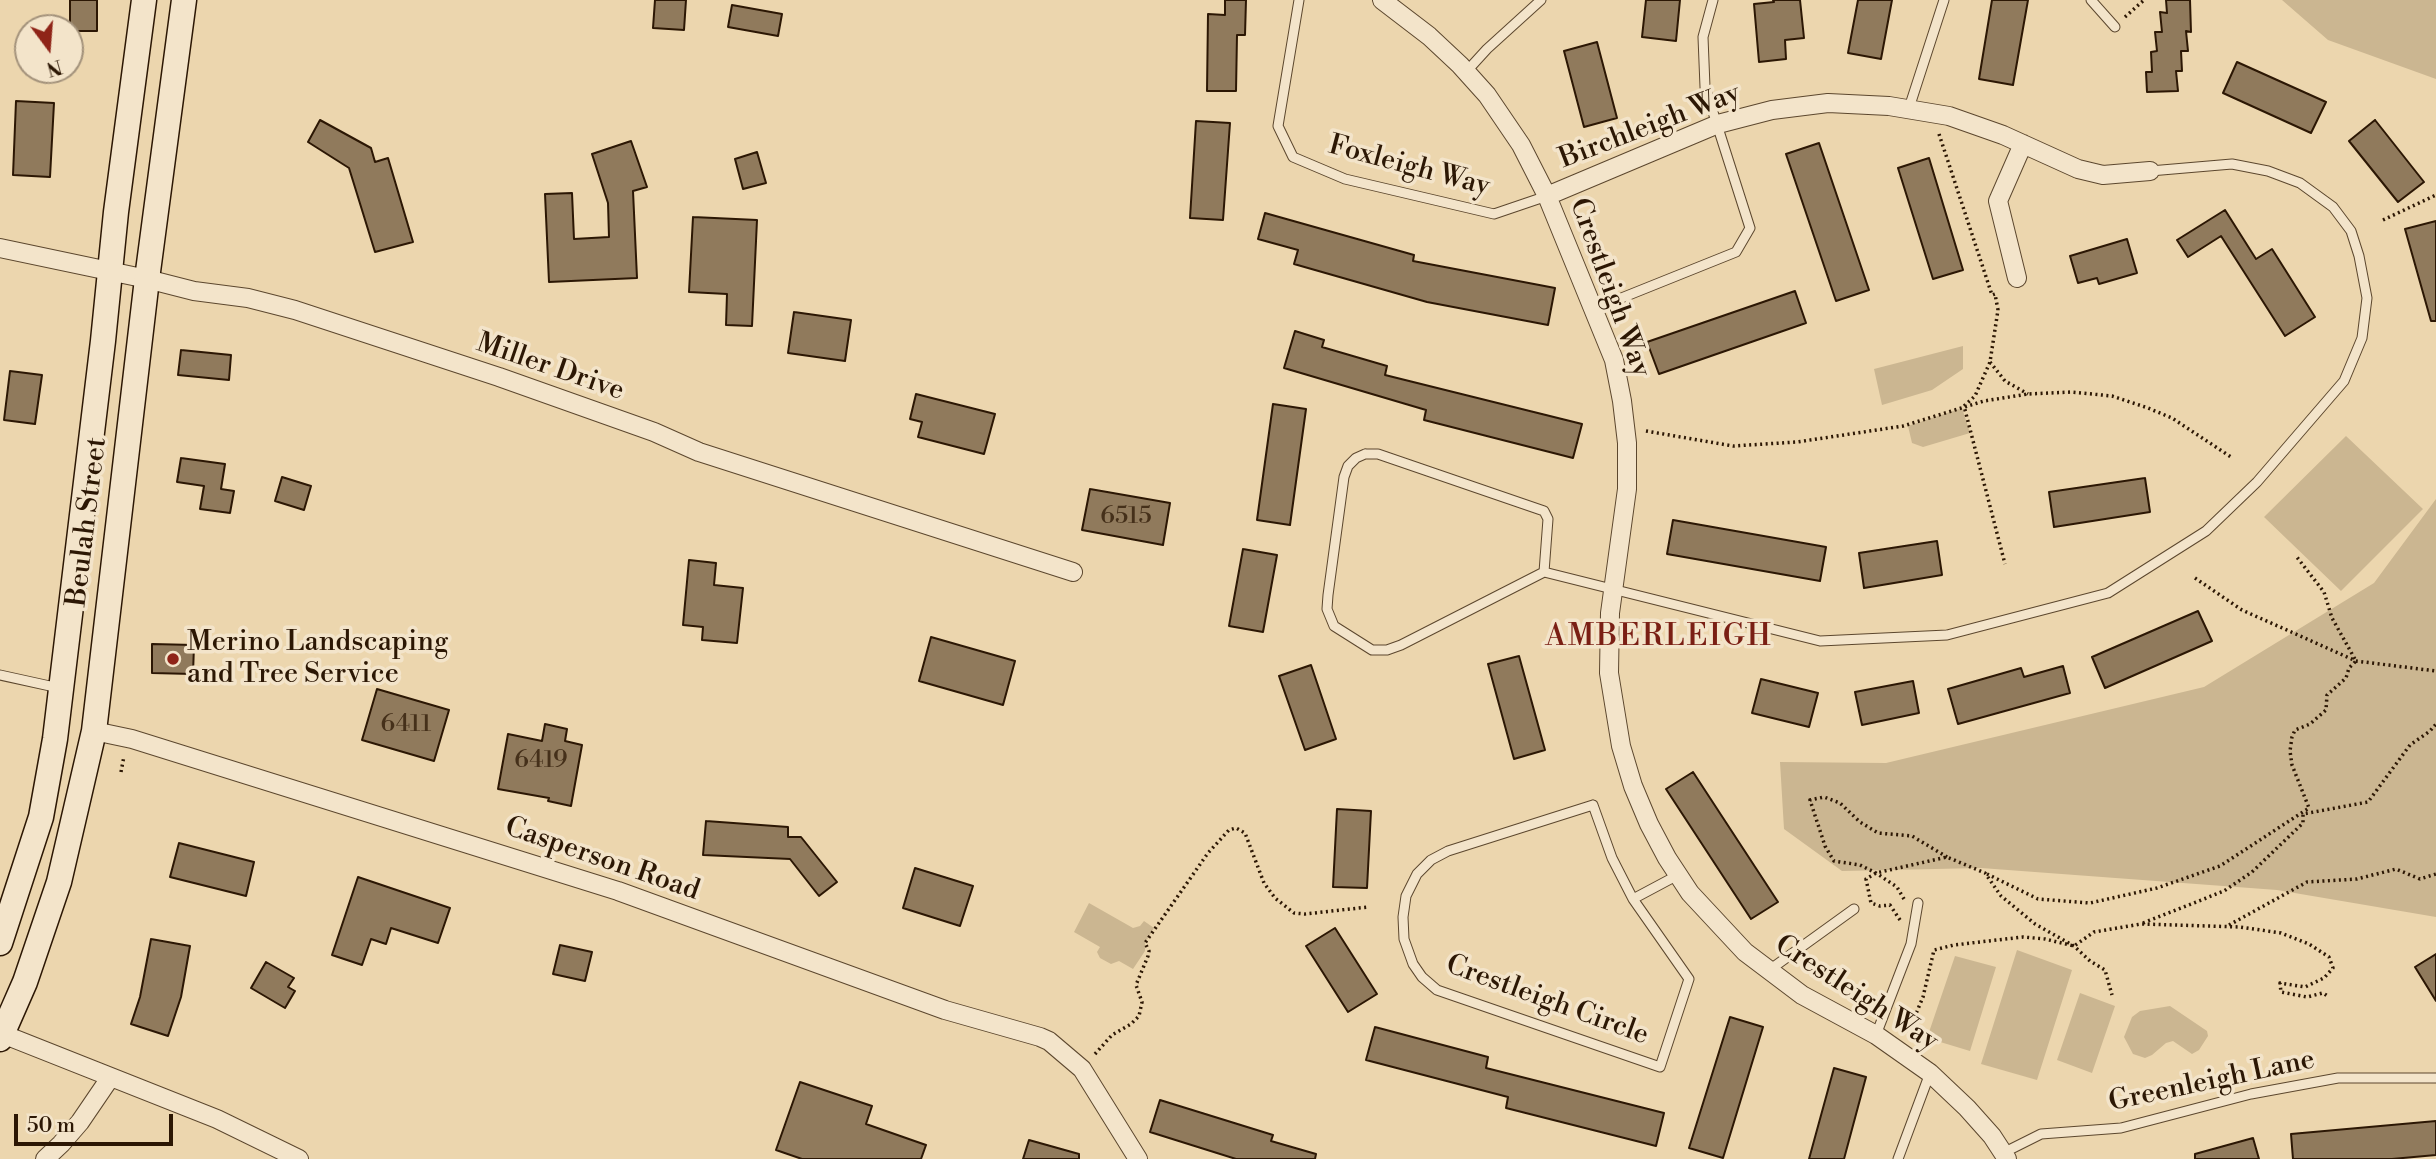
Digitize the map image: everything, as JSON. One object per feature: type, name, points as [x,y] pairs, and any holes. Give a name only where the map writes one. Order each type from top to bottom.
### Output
[{"type":"main road","name":"Beulah Street","points":[[0,943],[41,817],[61,688],[144,0]]},
{"type":"main road","name":"Beulah Street","points":[[1,1036],[25,982],[59,882],[94,731],[147,279],[184,0]]},
{"type":"street","name":"Crestleigh Way","points":[[1382,0],[1429,36],[1466,72],[1487,95],[1521,145],[1547,196],[1614,360],[1627,443],[1627,489],[1609,633],[1609,673],[1621,746],[1633,786],[1649,824],[1678,875],[1718,925],[1745,952],[1802,995],[1876,1035],[1930,1073],[1967,1108],[1992,1136],[2005,1156]]},
{"type":"street","name":"Birchleigh Way","points":[[1547,196],[1718,124],[1772,110],[1828,103],[1909,108],[1949,116],[2023,144],[2078,169],[2103,175],[2150,171]]},
{"type":"street","points":[[2017,278],[1998,201],[2023,144]]},
{"type":"street","name":"Miller Drive","points":[[0,248],[194,291],[248,298],[295,310],[654,432],[699,453],[1073,572]]},
{"type":"street","name":"Casperson Road","points":[[94,731],[132,739],[618,891],[945,1010],[1040,1037],[1049,1041],[1082,1069],[1132,1156]]},
{"type":"street","points":[[1,1036],[217,1119],[291,1157]]},
{"type":"street","points":[[45,1159],[80,1122],[110,1078]]},
{"type":"lane","name":"Foxleigh Way","points":[[1299,0],[1278,126],[1293,157],[1345,179],[1494,214],[1547,196]]},
{"type":"lane","points":[[1466,72],[1541,0]]},
{"type":"lane","points":[[1594,309],[1736,252],[1750,228],[1705,87],[1703,37],[1713,0]]},
{"type":"lane","points":[[1909,108],[1944,0]]},
{"type":"lane","points":[[2091,0],[2115,27]]},
{"type":"lane","name":"Birchleigh Way","points":[[1544,572],[1819,641],[1947,635],[2108,593],[2206,531],[2257,482],[2344,381],[2362,338],[2367,298],[2351,231],[2333,207],[2300,183],[2267,171],[2232,164],[2150,171]]},
{"type":"lane","points":[[1366,454],[1378,454],[1544,510],[1548,519],[1544,572],[1401,645],[1372,650],[1334,626],[1327,609],[1344,477],[1348,466],[1356,458],[1366,454]]},
{"type":"lane","points":[[0,675],[61,688]]},
{"type":"lane","name":"Crestleigh Circle","points":[[1593,805],[1612,858],[1633,899],[1689,979],[1660,1067],[1437,990],[1422,977],[1413,964],[1404,939],[1406,896],[1417,873],[1431,860],[1448,851],[1593,805]]},
{"type":"lane","points":[[1633,899],[1678,875]]},
{"type":"lane","points":[[1876,1035],[1911,944],[1919,903]]},
{"type":"lane","points":[[1769,971],[1854,909]]},
{"type":"lane","points":[[1898,1159],[1930,1073]]},
{"type":"lane","name":"Greenleigh Lane","points":[[2005,1156],[2041,1134],[2121,1128],[2251,1094],[2338,1077],[2436,1078]]},
{"type":"path","points":[[2115,27],[2144,0]]},
{"type":"path","points":[[1939,134],[1992,295],[1995,294],[1998,310],[1990,362],[1975,396],[1964,406]]},
{"type":"path","points":[[2383,220],[2436,195]]},
{"type":"path","points":[[1990,362],[2005,381],[2028,394]]},
{"type":"path","points":[[1646,430],[1733,446],[1757,446],[1892,428],[1964,406],[2028,394],[2071,392],[2112,396],[2172,418],[2231,457]]},
{"type":"path","points":[[1964,406],[2005,564]]},
{"type":"path","points":[[2296,556],[2324,592],[2332,618],[2356,661]]},
{"type":"path","points":[[2195,578],[2242,610],[2356,661],[2436,671]]},
{"type":"path","points":[[1908,905],[1897,887],[1876,873],[1860,865],[1834,861],[1825,846],[1810,800],[1824,797],[1840,803],[1860,822],[1878,833],[1912,836],[1947,857],[2038,899],[2090,903],[2157,888],[2220,866],[2309,808],[2292,765],[2292,737],[2295,730],[2310,724],[2326,710],[2327,695],[2346,678],[2349,668],[2356,661]]},
{"type":"path","points":[[2303,814],[2368,802],[2410,745],[2436,724]]},
{"type":"path","points":[[2141,924],[2224,891],[2252,872],[2303,823],[2303,814]]},
{"type":"path","points":[[1082,1069],[1112,1035],[1139,1016],[1142,1002],[1136,985],[1148,956],[1145,943],[1208,853],[1229,830],[1236,828],[1245,833],[1264,883],[1275,898],[1294,913],[1368,907]]},
{"type":"path","points":[[1907,919],[1901,920],[1890,905],[1871,903],[1867,879],[1876,873],[1947,857]]},
{"type":"path","points":[[2227,926],[2307,882],[2357,879],[2396,869],[2420,879],[2436,874]]},
{"type":"path","points":[[1985,873],[2001,896],[2035,924],[2074,946],[2105,970],[2112,995]]},
{"type":"path","points":[[1908,1033],[1923,997],[1934,950],[2022,937],[2074,946],[2094,932],[2141,924],[2227,926],[2281,933],[2309,944],[2329,957],[2333,968],[2324,978],[2305,987],[2280,983],[2281,992],[2307,997],[2323,993],[2329,997]]},
{"type":"shaded area","points":[[2282,0],[2436,0],[2436,79],[2328,40]]},
{"type":"shaded area","points":[[1963,346],[1963,369],[1932,390],[1882,405],[1874,369]]},
{"type":"shaded area","points":[[1962,408],[1970,433],[1923,447],[1912,443],[1908,426]]},
{"type":"shaded area","points":[[2346,436],[2423,509],[2341,591],[2264,517]]},
{"type":"shaded area","points":[[2436,499],[2436,917],[2277,890],[1981,868],[1842,871],[1784,829],[1780,762],[1886,763],[2204,687],[2374,583]]},
{"type":"shaded area","points":[[1089,903],[1133,928],[1144,921],[1154,928],[1145,943],[1145,951],[1133,969],[1119,961],[1111,964],[1100,958],[1097,952],[1100,947],[1074,932]]},
{"type":"shaded area","points":[[2017,950],[2072,970],[2037,1080],[1981,1064]]},
{"type":"shaded area","points":[[1955,956],[1996,967],[1970,1051],[1927,1038]]},
{"type":"shaded area","points":[[2080,993],[2115,1006],[2092,1073],[2057,1060]]},
{"type":"shaded area","points":[[2170,1006],[2207,1031],[2208,1036],[2199,1050],[2192,1054],[2173,1041],[2145,1058],[2133,1054],[2124,1037],[2132,1017],[2140,1011]]},
{"type":"building","points":[[70,0],[97,0],[97,31],[84,31],[84,14],[70,14]]},
{"type":"building","points":[[655,0],[686,0],[684,30],[653,28]]},
{"type":"building","points":[[1225,0],[1246,0],[1245,35],[1237,35],[1236,91],[1207,91],[1208,14],[1225,15]]},
{"type":"building","points":[[1646,0],[1680,0],[1676,41],[1642,37]]},
{"type":"building","points":[[1773,0],[1800,0],[1804,38],[1785,40],[1786,59],[1759,62],[1754,4],[1774,2]]},
{"type":"building","points":[[1858,0],[1892,0],[1881,59],[1848,53]]},
{"type":"building","points":[[1992,0],[2028,0],[2013,85],[1979,79]]},
{"type":"building","points":[[2166,0],[2190,0],[2191,32],[2186,31],[2188,51],[2181,51],[2182,71],[2176,71],[2178,91],[2147,92],[2146,72],[2152,72],[2151,52],[2157,51],[2155,32],[2162,32],[2160,12],[2167,13]]},
{"type":"building","points":[[732,5],[782,14],[778,36],[728,27]]},
{"type":"building","points":[[1597,42],[1617,118],[1584,127],[1564,51]]},
{"type":"building","points":[[2237,62],[2326,102],[2311,133],[2223,93]]},
{"type":"building","points":[[16,101],[54,103],[50,177],[13,175]]},
{"type":"building","points":[[320,120],[371,148],[375,162],[388,158],[413,242],[375,252],[349,168],[308,142]]},
{"type":"building","points":[[2375,120],[2424,182],[2398,202],[2349,141]]},
{"type":"building","points":[[1196,121],[1230,123],[1223,220],[1190,218]]},
{"type":"building","points":[[631,141],[647,187],[633,191],[637,278],[549,282],[545,194],[572,193],[574,239],[609,237],[608,203],[592,154]]},
{"type":"building","points":[[1819,143],[1869,290],[1836,301],[1786,154]]},
{"type":"building","points":[[757,152],[766,183],[743,189],[735,159]]},
{"type":"building","points":[[1929,158],[1963,270],[1933,279],[1898,168]]},
{"type":"building","points":[[2225,210],[2256,259],[2272,249],[2315,317],[2285,336],[2221,236],[2188,257],[2177,240]]},
{"type":"building","points":[[1265,213],[1414,255],[1413,261],[1555,288],[1548,325],[1427,302],[1294,264],[1298,250],[1258,239]]},
{"type":"building","points":[[693,217],[757,220],[752,326],[726,325],[727,294],[689,292]]},
{"type":"building","points":[[2436,221],[2436,321],[2431,321],[2405,229]]},
{"type":"building","points":[[2127,239],[2137,273],[2099,284],[2097,278],[2078,283],[2070,256]]},
{"type":"building","points":[[1795,291],[1806,323],[1659,374],[1647,342]]},
{"type":"building","points":[[794,312],[851,320],[845,361],[788,353]]},
{"type":"building","points":[[1295,331],[1324,340],[1322,347],[1387,366],[1385,375],[1582,424],[1573,458],[1424,420],[1426,410],[1284,368]]},
{"type":"building","points":[[181,350],[231,355],[229,380],[178,375]]},
{"type":"building","points":[[10,371],[42,375],[35,424],[4,420]]},
{"type":"building","points":[[916,394],[995,414],[984,454],[918,437],[922,422],[910,419]]},
{"type":"building","points":[[1273,404],[1306,409],[1290,525],[1257,520]]},
{"type":"building","points":[[181,458],[225,464],[221,489],[234,491],[230,513],[200,509],[204,486],[177,482]]},
{"type":"building","points":[[282,477],[311,486],[304,510],[275,501]]},
{"type":"building","points":[[2145,478],[2150,512],[2054,527],[2049,492]]},
{"type":"building","points":[[1090,489],[1170,503],[1163,545],[1082,530]]},
{"type":"building","points":[[1673,520],[1826,547],[1820,581],[1667,554]]},
{"type":"building","points":[[1937,541],[1942,575],[1864,588],[1859,553]]},
{"type":"building","points":[[1243,549],[1277,555],[1263,632],[1229,626]]},
{"type":"building","points":[[689,560],[716,563],[714,585],[743,588],[737,643],[702,640],[703,627],[683,625]]},
{"type":"building","points":[[2198,611],[2212,641],[2105,688],[2092,657]]},
{"type":"building","points":[[931,637],[1015,661],[1003,705],[919,681]]},
{"type":"building","name":"Merino Landscaping and Tree Service","points":[[152,644],[194,645],[193,674],[152,673]]},
{"type":"building","points":[[1519,656],[1545,750],[1514,759],[1488,664]]},
{"type":"building","points":[[1311,665],[1336,739],[1305,750],[1279,676]]},
{"type":"building","points":[[2063,666],[2070,693],[1958,724],[1948,689],[2021,668],[2024,677]]},
{"type":"building","points":[[1761,679],[1818,693],[1809,727],[1752,713]]},
{"type":"building","points":[[1913,681],[1919,713],[1862,725],[1855,692]]},
{"type":"building","points":[[377,689],[449,710],[434,761],[362,740]]},
{"type":"building","points":[[545,724],[567,729],[565,741],[582,745],[571,806],[548,801],[549,798],[498,789],[508,734],[542,741]]},
{"type":"building","points":[[1693,772],[1778,902],[1751,919],[1666,789]]},
{"type":"building","points":[[1337,809],[1371,811],[1367,888],[1333,887]]},
{"type":"building","points":[[706,821],[788,827],[788,837],[801,837],[837,882],[819,896],[790,859],[703,855]]},
{"type":"building","points":[[179,843],[254,862],[246,896],[170,877]]},
{"type":"building","points":[[915,868],[973,886],[960,926],[903,908]]},
{"type":"building","points":[[358,877],[450,908],[438,943],[391,928],[386,944],[371,939],[362,965],[332,955]]},
{"type":"building","points":[[1335,928],[1377,994],[1348,1012],[1306,946]]},
{"type":"building","points":[[151,939],[190,946],[181,997],[168,1036],[131,1024],[140,997]]},
{"type":"building","points":[[560,945],[592,952],[585,981],[553,974]]},
{"type":"building","points":[[2436,954],[2436,1001],[2415,967]]},
{"type":"building","points":[[266,962],[294,978],[288,987],[295,991],[285,1008],[251,988]]},
{"type":"building","points":[[1730,1017],[1763,1027],[1723,1158],[1689,1148]]},
{"type":"building","points":[[1375,1027],[1488,1057],[1486,1068],[1664,1113],[1656,1146],[1506,1108],[1508,1097],[1366,1060]]},
{"type":"building","points":[[1834,1068],[1866,1077],[1844,1159],[1809,1159]]},
{"type":"building","points":[[800,1082],[872,1106],[866,1124],[926,1145],[921,1159],[802,1159],[776,1150]]},
{"type":"building","points":[[1160,1100],[1273,1135],[1271,1141],[1316,1154],[1315,1159],[1236,1159],[1150,1132]]},
{"type":"building","points":[[2436,1121],[2436,1155],[2392,1159],[2293,1159],[2291,1134]]},
{"type":"building","points":[[2253,1138],[2259,1159],[2195,1159],[2195,1154]]},
{"type":"building","points":[[1029,1140],[1079,1154],[1079,1159],[1023,1159]]},
{"type":"place","name":"Merino Landscaping and Tree Service","points":[[173,659]]},
{"type":"district","name":"AMBERLEIGH","points":[[1659,638]]}]
